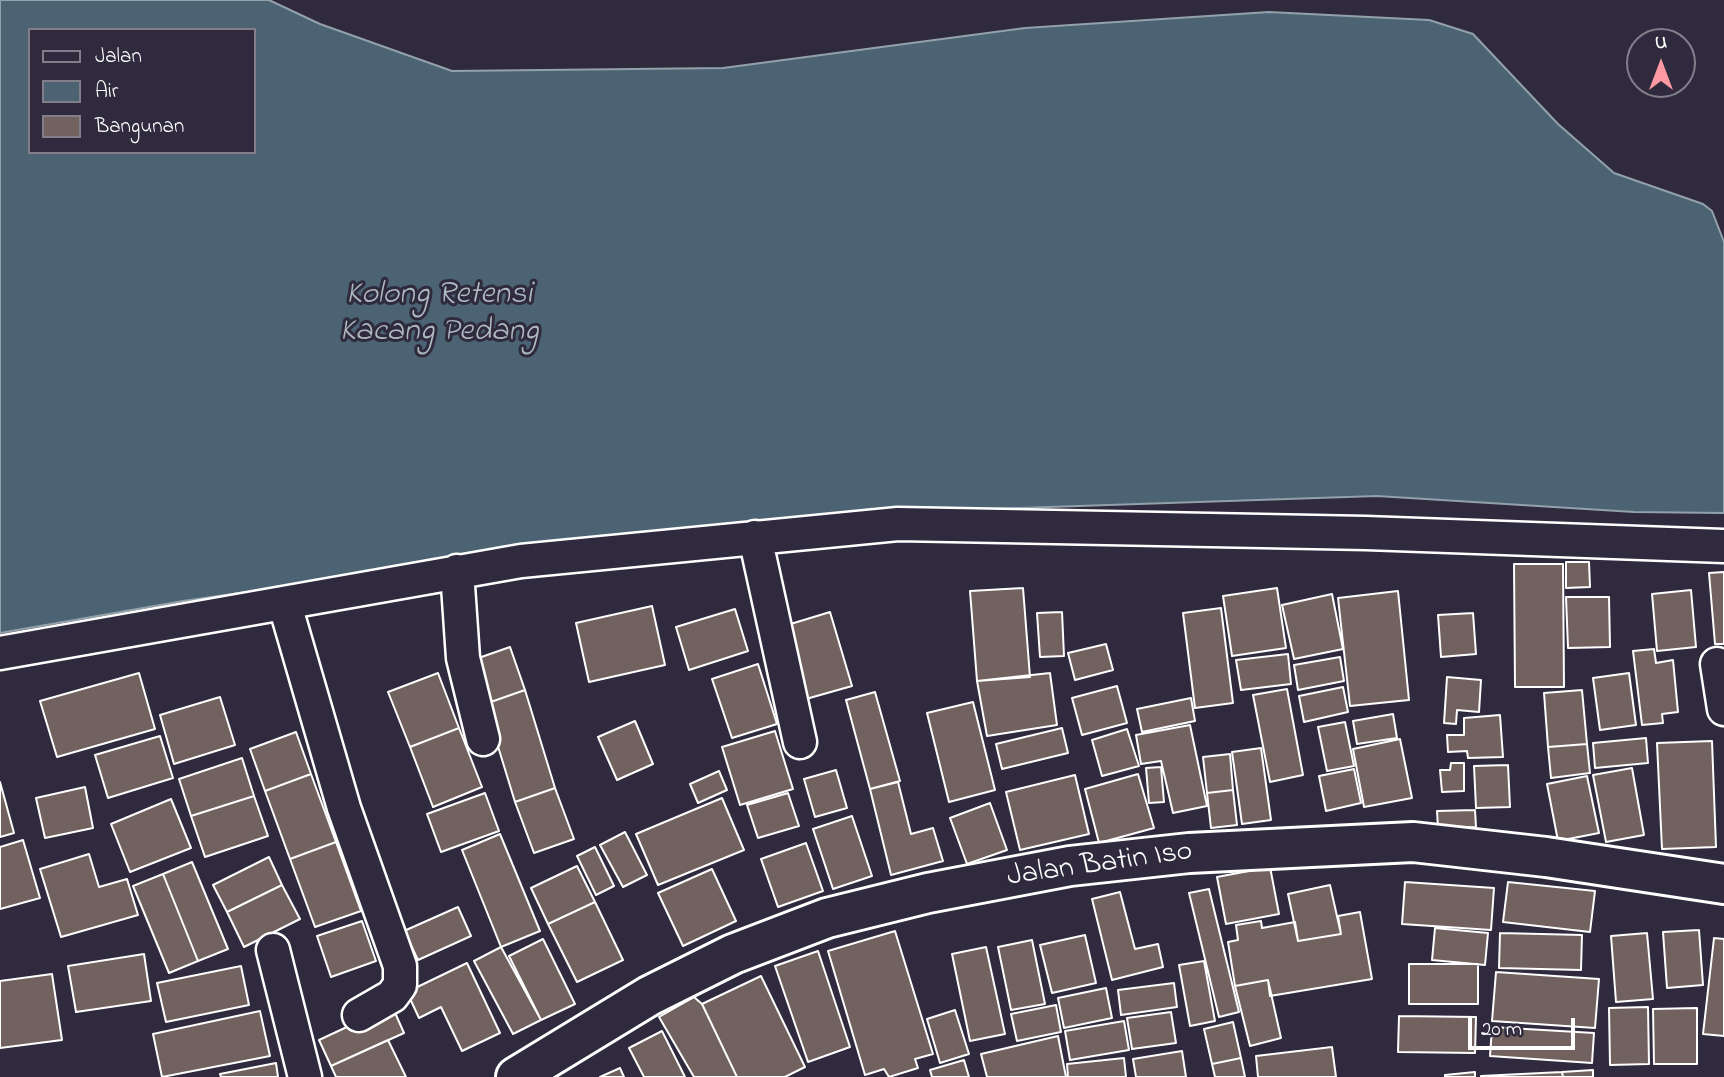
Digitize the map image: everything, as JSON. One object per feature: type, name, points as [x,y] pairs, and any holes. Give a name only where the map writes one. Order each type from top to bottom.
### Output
[{"type":"street","points":[[0,653],[520,561],[898,524],[1366,533],[1724,546]]},
{"type":"street","points":[[755,537],[800,743]]},
{"type":"street","points":[[457,571],[463,658],[483,739]]},
{"type":"street","points":[[285,604],[344,808],[400,966],[400,985],[393,996],[359,1015]]},
{"type":"street","points":[[1717,664],[1724,709]]},
{"type":"street","name":"Jalan Batin Iso","points":[[527,1075],[649,996],[733,954],[827,918],[928,893],[1070,866],[1189,853],[1413,842],[1546,857],[1724,884]]},
{"type":"street","points":[[273,950],[304,1077]]},
{"type":"water","name":"Kolong Retensi Kacang Pedang","points":[[0,0],[269,0],[320,24],[452,71],[723,68],[1025,28],[1269,12],[1429,20],[1473,34],[1558,124],[1614,173],[1703,204],[1712,211],[1724,242],[1724,513],[1634,512],[1377,496],[900,512],[522,553],[183,601],[0,633]]},
{"type":"building","points":[[1566,562],[1589,562],[1590,587],[1566,588]]},
{"type":"building","points":[[1514,564],[1563,564],[1564,687],[1515,687]]},
{"type":"building","points":[[1724,572],[1724,644],[1715,644],[1709,573]]},
{"type":"building","points":[[1023,588],[1030,677],[977,681],[970,591]]},
{"type":"building","points":[[1277,588],[1286,648],[1232,656],[1223,596]]},
{"type":"building","points":[[1691,590],[1696,647],[1657,651],[1652,594]]},
{"type":"building","points":[[1398,591],[1409,700],[1350,706],[1338,598]]},
{"type":"building","points":[[1332,594],[1343,649],[1294,659],[1282,605]]},
{"type":"building","points":[[1566,597],[1609,597],[1610,647],[1568,648]]},
{"type":"building","points":[[652,606],[665,665],[589,682],[576,623]]},
{"type":"building","points":[[1221,608],[1233,703],[1195,708],[1183,613]]},
{"type":"building","points":[[735,609],[748,651],[689,670],[676,627]]},
{"type":"building","points":[[830,612],[852,686],[806,699],[784,626]]},
{"type":"building","points":[[1062,612],[1064,656],[1040,657],[1037,613]]},
{"type":"building","points":[[1473,613],[1476,654],[1441,657],[1438,615]]},
{"type":"building","points":[[1106,644],[1113,670],[1075,680],[1068,653]]},
{"type":"building","points":[[510,647],[525,690],[485,704],[470,661]]},
{"type":"building","points":[[1654,649],[1656,663],[1673,660],[1678,712],[1662,714],[1663,723],[1642,725],[1633,651]]},
{"type":"building","points":[[1288,654],[1291,684],[1241,690],[1236,660]]},
{"type":"building","points":[[1340,657],[1344,681],[1298,690],[1294,665]]},
{"type":"building","points":[[758,664],[777,724],[732,738],[712,679]]},
{"type":"building","points":[[139,673],[155,729],[57,757],[40,701]]},
{"type":"building","points":[[438,673],[459,728],[410,747],[388,692]]},
{"type":"building","points":[[1050,673],[1057,725],[987,736],[977,681]]},
{"type":"building","points":[[1629,673],[1636,725],[1600,730],[1593,678]]},
{"type":"building","points":[[1447,677],[1481,680],[1479,712],[1457,710],[1456,724],[1444,723]]},
{"type":"building","points":[[1117,686],[1127,723],[1082,735],[1072,698]]},
{"type":"building","points":[[1343,687],[1348,712],[1304,722],[1299,696]]},
{"type":"building","points":[[1287,689],[1303,775],[1270,782],[1253,695]]},
{"type":"building","points":[[525,690],[555,788],[515,802],[485,704]]},
{"type":"building","points":[[1582,690],[1587,744],[1548,747],[1544,693]]},
{"type":"building","points":[[875,692],[900,781],[870,789],[846,700]]},
{"type":"building","points":[[220,697],[235,745],[174,764],[160,715]]},
{"type":"building","points":[[1191,698],[1195,721],[1142,732],[1137,709]]},
{"type":"building","points":[[973,702],[995,790],[949,802],[927,713]]},
{"type":"building","points":[[1393,714],[1397,738],[1357,744],[1353,721]]},
{"type":"building","points":[[1500,715],[1503,757],[1468,758],[1467,751],[1448,752],[1447,735],[1464,735],[1464,718]]},
{"type":"building","points":[[635,721],[653,764],[617,780],[598,737]]},
{"type":"building","points":[[1345,722],[1354,766],[1327,771],[1318,727]]},
{"type":"building","points":[[1190,725],[1207,806],[1173,813],[1161,761],[1141,764],[1136,735]]},
{"type":"building","points":[[459,728],[482,787],[433,807],[410,747]]},
{"type":"building","points":[[1062,728],[1068,753],[1002,769],[996,744]]},
{"type":"building","points":[[1127,729],[1139,766],[1102,776],[1092,740]]},
{"type":"building","points":[[775,731],[793,789],[740,805],[722,747]]},
{"type":"building","points":[[296,732],[311,774],[265,791],[250,749]]},
{"type":"building","points":[[160,736],[173,778],[108,798],[95,755]]},
{"type":"building","points":[[1646,738],[1648,763],[1595,768],[1593,743]]},
{"type":"building","points":[[1400,739],[1412,798],[1364,807],[1353,749]]},
{"type":"building","points":[[1712,741],[1716,847],[1662,849],[1657,743]]},
{"type":"building","points":[[1587,744],[1590,773],[1551,778],[1548,747]]},
{"type":"building","points":[[1261,748],[1271,820],[1242,824],[1232,752]]},
{"type":"building","points":[[1230,754],[1233,790],[1207,793],[1203,757]]},
{"type":"building","points":[[242,758],[254,796],[191,816],[179,779]]},
{"type":"building","points":[[1451,763],[1464,763],[1464,791],[1442,792],[1440,770],[1450,770]]},
{"type":"building","points":[[1508,765],[1510,807],[1476,808],[1474,766]]},
{"type":"building","points":[[1161,767],[1164,802],[1149,803],[1146,768]]},
{"type":"building","points":[[1632,768],[1644,835],[1606,842],[1593,775]]},
{"type":"building","points":[[1354,769],[1361,803],[1326,811],[1319,776]]},
{"type":"building","points":[[836,770],[847,808],[815,817],[804,779]]},
{"type":"building","points":[[719,771],[727,790],[698,803],[690,784]]},
{"type":"building","points":[[311,774],[336,842],[290,859],[265,791]]},
{"type":"building","points":[[1138,774],[1154,828],[1099,843],[1085,789]]},
{"type":"building","points":[[1075,775],[1089,834],[1020,850],[1006,792]]},
{"type":"building","points":[[1587,776],[1599,833],[1558,841],[1547,784]]},
{"type":"building","points":[[0,782],[14,833],[0,837]]},
{"type":"building","points":[[898,782],[911,834],[933,828],[943,861],[891,875],[870,789]]},
{"type":"building","points":[[85,787],[93,828],[45,838],[36,798]]},
{"type":"building","points":[[555,788],[574,839],[534,853],[515,802]]},
{"type":"building","points":[[1233,790],[1237,825],[1211,828],[1207,793]]},
{"type":"building","points":[[485,793],[499,831],[441,852],[427,814]]},
{"type":"building","points":[[788,793],[799,826],[758,838],[747,805]]},
{"type":"building","points":[[254,796],[268,836],[205,857],[191,816]]},
{"type":"building","points":[[722,798],[744,850],[658,885],[636,834]]},
{"type":"building","points":[[171,799],[191,848],[130,872],[111,824]]},
{"type":"building","points":[[990,803],[1007,850],[967,864],[950,818]]},
{"type":"building","points":[[1475,810],[1476,827],[1438,828],[1437,811]]},
{"type":"building","points":[[852,816],[872,876],[833,889],[813,829]]},
{"type":"building","points":[[625,832],[647,875],[623,887],[600,845]]},
{"type":"building","points":[[500,834],[540,931],[501,947],[462,850]]},
{"type":"building","points":[[23,840],[40,898],[0,909],[0,847]]},
{"type":"building","points":[[336,842],[361,911],[315,927],[290,859]]},
{"type":"building","points":[[806,843],[823,891],[778,907],[761,859]]},
{"type":"building","points":[[595,847],[614,886],[596,895],[577,856]]},
{"type":"building","points":[[89,854],[99,887],[127,879],[138,915],[61,937],[40,869]]},
{"type":"building","points":[[269,857],[282,885],[227,912],[213,885]]},
{"type":"building","points":[[192,862],[228,949],[198,961],[163,874]]},
{"type":"building","points":[[577,866],[595,902],[548,924],[531,888]]},
{"type":"building","points":[[1270,867],[1279,914],[1226,924],[1217,877]]},
{"type":"building","points":[[712,869],[736,921],[683,946],[658,893]]},
{"type":"building","points":[[163,874],[198,961],[169,973],[133,886]]},
{"type":"building","points":[[1405,882],[1494,888],[1491,930],[1402,924]]},
{"type":"building","points":[[1508,882],[1595,891],[1590,932],[1503,922]]},
{"type":"building","points":[[282,885],[300,919],[244,947],[227,912]]},
{"type":"building","points":[[1330,885],[1341,934],[1298,941],[1288,894]]},
{"type":"building","points":[[1209,889],[1239,1012],[1219,1017],[1189,893]]},
{"type":"building","points":[[1120,892],[1135,949],[1158,944],[1163,967],[1112,980],[1092,899]]},
{"type":"building","points":[[595,902],[623,960],[577,982],[548,924]]},
{"type":"building","points":[[458,907],[471,936],[418,960],[404,931]]},
{"type":"building","points":[[1360,912],[1372,979],[1270,996],[1268,980],[1235,986],[1228,942],[1238,940],[1236,925],[1261,921],[1262,928],[1295,922],[1298,941],[1341,934],[1338,916]]},
{"type":"building","points":[[362,921],[376,961],[331,977],[317,936]]},
{"type":"building","points":[[1435,928],[1488,933],[1485,965],[1432,960]]},
{"type":"building","points":[[1699,930],[1703,985],[1667,988],[1663,932]]},
{"type":"building","points":[[895,931],[933,1054],[915,1059],[918,1068],[889,1077],[884,1069],[865,1075],[828,951]]},
{"type":"building","points":[[1500,933],[1582,935],[1581,970],[1499,968]]},
{"type":"building","points":[[1647,933],[1653,999],[1616,1002],[1611,936]]},
{"type":"building","points":[[1085,935],[1096,983],[1052,993],[1040,945]]},
{"type":"building","points":[[1714,938],[1724,939],[1724,1036],[1703,1034]]},
{"type":"building","points":[[543,939],[575,1004],[541,1020],[509,956]]},
{"type":"building","points":[[1032,940],[1045,1004],[1011,1010],[998,947]]},
{"type":"building","points":[[501,947],[541,1020],[513,1034],[474,961]]},
{"type":"building","points":[[986,947],[1005,1034],[970,1041],[952,954]]},
{"type":"building","points":[[818,951],[850,1047],[808,1062],[775,966]]},
{"type":"building","points":[[144,954],[151,1001],[76,1012],[68,966]]},
{"type":"building","points":[[1204,961],[1215,1021],[1190,1026],[1179,965]]},
{"type":"building","points":[[467,963],[500,1033],[462,1051],[441,1007],[419,1018],[407,992]]},
{"type":"building","points":[[1409,964],[1478,964],[1478,1004],[1409,1004]]},
{"type":"building","points":[[241,966],[249,1005],[166,1022],[157,983]]},
{"type":"building","points":[[1496,972],[1599,979],[1595,1028],[1492,1021]]},
{"type":"building","points":[[52,974],[62,1040],[0,1048],[0,981]]},
{"type":"building","points":[[761,976],[805,1067],[785,1077],[737,1077],[702,1004]]},
{"type":"building","points":[[1268,980],[1281,1038],[1250,1046],[1235,986]]},
{"type":"building","points":[[1174,983],[1177,1007],[1121,1015],[1118,990]]},
{"type":"building","points":[[1106,988],[1112,1018],[1064,1028],[1058,998]]},
{"type":"building","points":[[694,997],[702,1004],[737,1077],[694,1077],[659,1017]]},
{"type":"building","points":[[1056,1005],[1061,1032],[1017,1041],[1011,1014]]},
{"type":"building","points":[[392,1006],[404,1033],[331,1066],[319,1040]]},
{"type":"building","points":[[1648,1007],[1649,1064],[1610,1065],[1609,1008]]},
{"type":"building","points":[[1697,1008],[1697,1064],[1654,1064],[1653,1009]]},
{"type":"building","points":[[955,1010],[969,1054],[940,1063],[927,1019]]},
{"type":"building","points":[[260,1011],[270,1056],[162,1077],[153,1034]]},
{"type":"building","points":[[1171,1012],[1176,1043],[1132,1049],[1127,1018]]},
{"type":"building","points":[[1399,1016],[1476,1017],[1475,1053],[1398,1052]]},
{"type":"building","points":[[1124,1021],[1129,1050],[1070,1060],[1065,1031]]},
{"type":"building","points":[[1233,1022],[1241,1058],[1212,1064],[1204,1029]]},
{"type":"building","points":[[1492,1027],[1594,1033],[1592,1063],[1490,1056]]},
{"type":"building","points":[[662,1031],[685,1077],[644,1077],[629,1048]]},
{"type":"building","points":[[1058,1036],[1066,1077],[987,1077],[981,1054]]},
{"type":"building","points":[[388,1040],[406,1077],[336,1077],[331,1066]]},
{"type":"building","points":[[1332,1047],[1336,1077],[1258,1077],[1256,1056]]},
{"type":"building","points":[[1182,1051],[1186,1077],[1136,1077],[1133,1059]]},
{"type":"building","points":[[1124,1058],[1126,1077],[1068,1077],[1067,1064]]},
{"type":"building","points":[[1241,1058],[1245,1077],[1215,1077],[1212,1064]]},
{"type":"building","points":[[964,1060],[969,1077],[932,1077],[930,1070]]},
{"type":"building","points":[[276,1063],[278,1077],[221,1077],[220,1074]]},
{"type":"building","points":[[620,1068],[624,1077],[600,1077]]},
{"type":"building","points":[[1593,1070],[1593,1077],[1563,1077],[1562,1072]]},
{"type":"building","points":[[1475,1072],[1475,1077],[1445,1077],[1445,1075]]},
{"type":"building","points":[[1562,1072],[1563,1077],[1481,1077],[1481,1076]]}]
